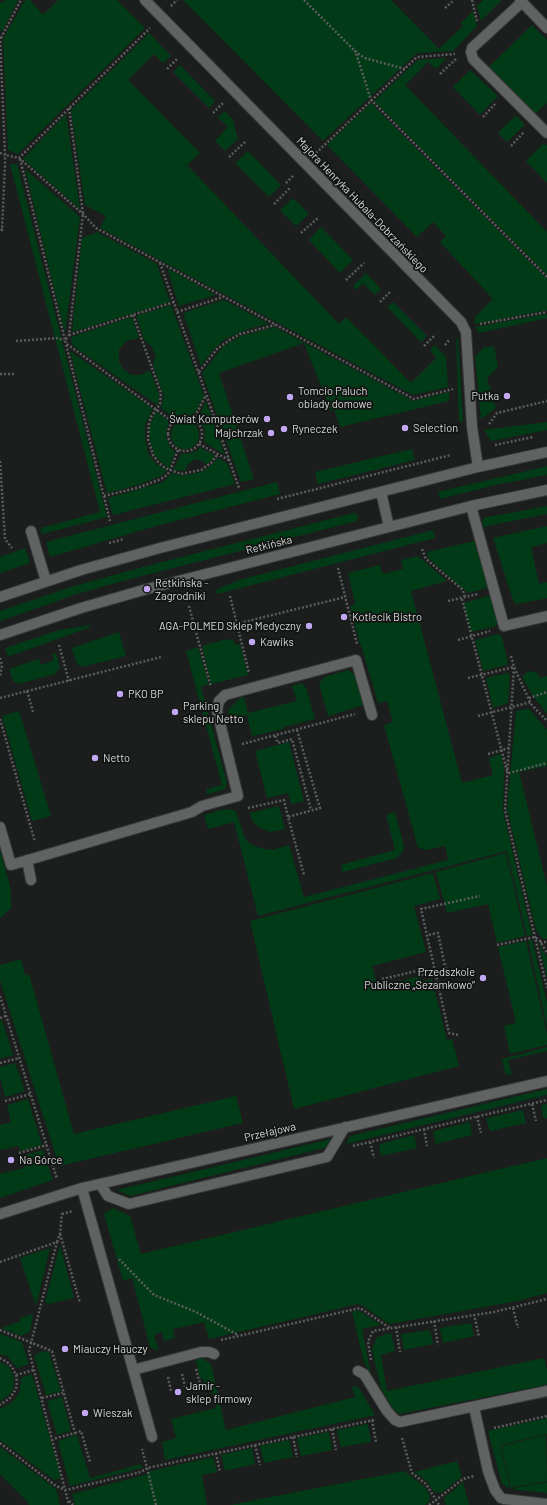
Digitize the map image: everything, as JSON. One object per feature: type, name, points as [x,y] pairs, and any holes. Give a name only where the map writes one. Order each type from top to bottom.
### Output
[{"type":"street","name":"Majora Henryka Hubala-Dobrzańskiego","points":[[145,0],[461,322],[466,332],[472,427],[478,467]]},
{"type":"street","points":[[547,28],[521,1],[466,53],[474,59],[547,133]]},
{"type":"street","points":[[0,598],[46,581],[160,548],[478,467],[547,452]]},
{"type":"street","name":"Retkińska","points":[[0,635],[81,608],[147,589],[471,506],[547,490]]},
{"type":"street","points":[[381,492],[389,527]]},
{"type":"street","points":[[471,506],[504,626],[547,616]]},
{"type":"street","points":[[31,531],[46,581]]},
{"type":"street","points":[[0,827],[11,865],[192,812],[202,806],[238,796],[217,711],[219,701],[226,695],[356,660],[372,714]]},
{"type":"street","points":[[27,860],[31,880]]},
{"type":"street","name":"Przełajowa","points":[[0,1214],[82,1188],[547,1080]]},
{"type":"street","points":[[100,1184],[108,1196],[129,1204],[327,1157],[345,1128]]},
{"type":"street","points":[[82,1188],[152,1437]]},
{"type":"street","points":[[134,1370],[201,1352],[209,1352],[214,1354]]},
{"type":"street","points":[[358,1371],[364,1374],[392,1417],[400,1422],[547,1391]]},
{"type":"street","points":[[474,1407],[488,1471],[494,1490],[501,1498],[547,1504]]},
{"type":"path","points":[[0,228],[2,230],[5,155],[0,38],[21,0]]},
{"type":"path","points":[[19,158],[177,0]]},
{"type":"path","points":[[304,0],[365,58],[405,69]]},
{"type":"path","points":[[445,8],[454,0]]},
{"type":"path","points":[[355,50],[371,100],[547,277]]},
{"type":"path","points":[[286,183],[371,100],[418,57],[466,53]]},
{"type":"path","points":[[440,74],[466,53]]},
{"type":"path","points":[[167,69],[178,58]]},
{"type":"path","points":[[212,113],[223,104]]},
{"type":"path","points":[[65,340],[69,335],[83,214],[69,108]]},
{"type":"path","points":[[230,157],[245,142]]},
{"type":"path","points":[[0,153],[19,158],[83,214],[96,228],[414,399],[454,389]]},
{"type":"path","points":[[19,158],[110,521]]},
{"type":"path","points":[[274,204],[290,188]]},
{"type":"path","points":[[301,233],[319,217]]},
{"type":"path","points":[[160,262],[239,488]]},
{"type":"path","points":[[346,280],[364,263]]},
{"type":"path","points":[[380,302],[392,291]]},
{"type":"path","points":[[177,312],[224,297]]},
{"type":"path","points":[[69,335],[174,302]]},
{"type":"path","points":[[445,345],[456,332],[464,328],[547,312]]},
{"type":"path","points":[[133,315],[161,393],[161,399],[148,424],[150,446],[153,455],[158,462],[170,470],[181,474],[201,470],[211,463],[218,454]]},
{"type":"path","points":[[198,373],[217,349],[230,340],[240,334],[275,324]]},
{"type":"path","points":[[424,346],[435,335]]},
{"type":"path","points":[[16,341],[58,338],[65,340]]},
{"type":"path","points":[[66,344],[173,422]]},
{"type":"path","points":[[0,374],[15,374]]},
{"type":"path","points":[[193,420],[206,394]]},
{"type":"path","points":[[489,424],[497,413],[547,402]]},
{"type":"path","points":[[183,417],[193,420],[200,425],[202,431],[199,444],[193,450],[178,450],[171,444],[168,438],[168,432],[173,422],[183,417]]},
{"type":"path","points":[[199,444],[229,460]]},
{"type":"path","points":[[104,496],[161,479],[167,475],[170,470],[178,450]]},
{"type":"path","points":[[0,461],[5,539],[12,548]]},
{"type":"path","points":[[422,548],[426,559],[463,590],[463,598],[471,636],[507,771]]},
{"type":"path","points":[[338,568],[358,648],[356,660]]},
{"type":"path","points":[[448,602],[494,590]]},
{"type":"path","points":[[230,596],[253,687]]},
{"type":"path","points":[[236,624],[345,598]]},
{"type":"path","points":[[189,606],[218,707]]},
{"type":"path","points":[[458,640],[491,631]]},
{"type":"path","points":[[59,645],[69,681]]},
{"type":"path","points":[[511,656],[514,667],[531,702],[547,721]]},
{"type":"path","points":[[0,698],[161,657]]},
{"type":"path","points":[[0,658],[2,665],[0,676]]},
{"type":"path","points":[[468,678],[514,667]]},
{"type":"path","points":[[514,667],[505,810],[547,988]]},
{"type":"path","points":[[27,691],[33,712]]},
{"type":"path","points":[[529,698],[547,692]]},
{"type":"path","points":[[478,716],[531,702]]},
{"type":"path","points":[[226,748],[359,713]]},
{"type":"path","points":[[0,719],[39,856]]},
{"type":"path","points":[[288,817],[320,808],[297,730]]},
{"type":"path","points":[[275,736],[278,743],[292,739],[311,810]]},
{"type":"path","points":[[488,754],[509,748]]},
{"type":"path","points":[[507,771],[509,773],[547,764]]},
{"type":"path","points":[[241,810],[284,800],[304,875]]},
{"type":"path","points":[[458,1035],[450,1033],[421,909],[480,896]]},
{"type":"path","points":[[382,979],[421,970],[423,976],[446,971],[438,933],[427,935]]},
{"type":"path","points":[[535,936],[547,953]]},
{"type":"path","points":[[496,945],[535,936]]},
{"type":"path","points":[[540,942],[547,942]]},
{"type":"path","points":[[0,996],[58,1182]]},
{"type":"path","points":[[0,1018],[6,1016]]},
{"type":"path","points":[[0,1063],[19,1058]]},
{"type":"path","points":[[5,1101],[31,1094]]},
{"type":"path","points":[[532,1104],[536,1120]]},
{"type":"path","points":[[477,1116],[481,1133]]},
{"type":"path","points":[[424,1129],[427,1146]]},
{"type":"path","points":[[370,1142],[374,1158]]},
{"type":"path","points":[[19,1152],[47,1145]]},
{"type":"path","points":[[60,1195],[62,1214],[60,1234],[29,1351],[69,1505]]},
{"type":"path","points":[[60,1234],[80,1303]]},
{"type":"path","points":[[0,1262],[57,1242]]},
{"type":"path","points":[[116,1256],[154,1295],[196,1312],[238,1335]]},
{"type":"path","points":[[372,1362],[368,1342],[373,1331],[513,1308],[547,1299]]},
{"type":"path","points":[[201,1352],[209,1343],[238,1335],[360,1308],[390,1328]]},
{"type":"path","points":[[513,1308],[518,1328]]},
{"type":"path","points":[[474,1314],[479,1337]]},
{"type":"path","points":[[434,1321],[438,1345]]},
{"type":"path","points":[[396,1328],[400,1352]]},
{"type":"path","points":[[0,1330],[52,1351],[75,1433]]},
{"type":"path","points":[[0,1358],[12,1367],[16,1375],[16,1389],[10,1398],[0,1405]]},
{"type":"path","points":[[16,1375],[34,1370]]},
{"type":"path","points":[[42,1398],[63,1392]]},
{"type":"path","points":[[479,1430],[547,1416]]},
{"type":"path","points":[[0,1443],[56,1486],[66,1490],[141,1472],[146,1468],[392,1417]]},
{"type":"path","points":[[372,1420],[376,1442]]},
{"type":"path","points":[[332,1429],[336,1450]]},
{"type":"path","points":[[53,1439],[81,1431],[90,1462]]},
{"type":"path","points":[[401,1435],[412,1473],[426,1484],[439,1505]]},
{"type":"path","points":[[293,1437],[297,1457]]},
{"type":"path","points":[[255,1445],[260,1465]]},
{"type":"path","points":[[142,1447],[156,1505]]},
{"type":"path","points":[[216,1453],[220,1472]]},
{"type":"path","points":[[429,1505],[463,1479]]},
{"type":"path","points":[[68,1501],[73,1505]]},
{"type":"green space","points":[[7,0],[18,0],[2,32],[0,29],[0,3]]},
{"type":"green space","points":[[25,0],[30,0],[43,15],[58,0],[117,0],[145,28],[18,154],[8,150],[3,39]]},
{"type":"green space","points":[[183,0],[391,0],[439,49],[463,26],[461,23],[473,11],[477,26],[453,51],[417,53],[323,141]]},
{"type":"green space","points":[[483,0],[502,0],[481,21],[477,6]]},
{"type":"green space","points":[[532,25],[547,40],[547,103],[535,114],[489,67]]},
{"type":"green space","points":[[149,33],[171,56],[163,63],[154,54],[128,80],[200,153],[187,165],[339,324],[346,317],[411,383],[436,358],[430,350],[435,345],[446,357],[448,387],[413,395],[100,228],[106,216],[85,205],[71,110]]},
{"type":"green space","points":[[447,58],[436,69],[428,62],[405,85],[547,232],[547,275],[374,101],[418,60]]},
{"type":"green space","points":[[180,65],[215,101],[209,108],[173,72]]},
{"type":"green space","points":[[470,70],[498,96],[480,115],[453,87]]},
{"type":"green space","points":[[371,103],[547,279],[547,310],[475,324],[475,317],[493,299],[440,242],[446,236],[433,222],[417,237],[327,145]]},
{"type":"green space","points":[[225,111],[233,120],[238,139],[225,151],[215,141],[228,127],[218,117]]},
{"type":"green space","points":[[66,114],[80,209],[23,159]]},
{"type":"green space","points":[[516,115],[525,125],[507,142],[498,133]]},
{"type":"green space","points":[[544,143],[547,146],[547,183],[526,161]]},
{"type":"green space","points":[[248,151],[281,185],[269,197],[235,163]]},
{"type":"green space","points":[[10,164],[17,164],[107,517],[42,534],[41,528],[100,512]]},
{"type":"green space","points":[[25,169],[80,217],[65,333]]},
{"type":"green space","points":[[293,198],[309,214],[296,226],[280,210]]},
{"type":"green space","points":[[321,227],[353,260],[340,273],[309,240]]},
{"type":"green space","points":[[97,232],[157,264],[170,302],[72,332],[82,238]]},
{"type":"green space","points":[[167,268],[216,295],[179,306]]},
{"type":"green space","points":[[366,273],[381,289],[375,295],[363,283],[356,290],[353,286]]},
{"type":"green space","points":[[224,300],[269,324],[251,328],[225,339],[213,350],[201,366],[183,313]]},
{"type":"green space","points":[[393,302],[427,336],[421,342],[387,307]]},
{"type":"green space","points":[[171,305],[204,396],[193,416],[182,414],[174,418],[161,408],[164,396],[153,365],[156,356],[151,346],[145,341],[136,316]]},
{"type":"green space","points":[[547,314],[547,318],[479,333],[475,327]]},
{"type":"green space","points":[[132,317],[139,338],[126,341],[119,349],[119,362],[124,370],[132,375],[141,375],[150,370],[159,394],[159,402],[157,405],[72,345],[71,337]]},
{"type":"green space","points":[[275,327],[413,401],[449,392],[449,401],[340,427],[334,410],[331,411],[304,343],[219,373],[254,479],[241,482],[202,373],[223,347],[230,342],[241,336]]},
{"type":"green space","points":[[458,338],[463,421],[459,422],[456,339]]},
{"type":"green space","points":[[494,346],[498,367],[487,378],[496,408],[481,419],[475,357],[483,348]]},
{"type":"green space","points":[[70,351],[153,409],[145,425],[145,439],[148,453],[156,464],[167,471],[161,476],[138,485],[107,493]]},
{"type":"green space","points":[[206,401],[225,455],[204,442],[205,430],[198,419]]},
{"type":"green space","points":[[156,412],[170,422],[167,427],[166,437],[170,447],[175,452],[169,469],[155,456],[151,445],[149,430]]},
{"type":"green space","points":[[185,421],[195,425],[199,435],[195,445],[185,449],[175,445],[171,435],[175,425]]},
{"type":"green space","points":[[547,422],[547,430],[491,441],[484,430]]},
{"type":"green space","points":[[200,447],[215,456],[212,460],[207,464],[195,459],[188,464],[185,471],[173,470],[181,454],[197,451]]},
{"type":"green space","points":[[412,449],[415,460],[318,484],[315,472]]},
{"type":"green space","points":[[218,458],[227,463],[235,484],[113,515],[108,498],[163,482],[172,473],[183,476],[200,472],[207,469]]},
{"type":"green space","points":[[547,466],[547,475],[500,484],[440,499],[438,492]]},
{"type":"green space","points":[[277,482],[280,494],[156,526],[50,557],[46,542]]},
{"type":"green space","points":[[547,506],[547,514],[482,527],[483,518]]},
{"type":"green space","points":[[354,513],[358,515],[357,521],[119,582],[77,594],[0,621],[0,611],[74,586]]},
{"type":"green space","points":[[547,526],[547,543],[531,547],[539,584],[547,582],[547,598],[518,604],[514,603],[493,538]]},
{"type":"green space","points":[[433,530],[435,538],[217,594],[216,590],[239,580]]},
{"type":"green space","points":[[474,541],[488,586],[487,588],[468,593],[429,559],[427,552]]},
{"type":"green space","points":[[25,548],[30,563],[0,573],[0,557]]},
{"type":"green space","points":[[418,556],[447,581],[411,591],[462,783],[493,775],[489,758],[501,754],[504,768],[503,811],[532,935],[527,936],[507,851],[258,916],[234,822],[208,829],[204,815],[224,809],[233,810],[236,812],[245,838],[249,843],[257,847],[273,850],[289,845],[304,897],[448,860],[445,846],[425,850],[418,847],[384,725],[393,722],[387,701],[378,703],[360,645],[350,606],[355,604],[348,573],[380,565],[383,574],[403,569],[401,560]]},
{"type":"green space","points":[[488,596],[492,600],[498,622],[496,626],[471,632],[463,603]]},
{"type":"green space","points":[[90,625],[91,627],[10,656],[7,655],[5,648],[59,630]]},
{"type":"green space","points":[[119,632],[126,656],[82,667],[77,664],[72,648]]},
{"type":"green space","points":[[498,634],[502,637],[508,662],[507,665],[483,671],[475,640]]},
{"type":"green space","points":[[233,639],[235,645],[240,644],[248,675],[211,684],[202,646],[223,640]]},
{"type":"green space","points":[[198,647],[209,684],[201,687],[227,783],[225,789],[208,794],[206,792],[207,789],[222,785],[186,651]]},
{"type":"green space","points":[[56,653],[60,667],[55,674],[18,684],[13,681],[9,669],[39,659],[41,665],[54,660],[52,654]]},
{"type":"green space","points":[[348,670],[355,675],[364,705],[328,716],[319,684],[324,677]]},
{"type":"green space","points":[[529,671],[537,673],[540,678],[547,676],[547,714],[531,693],[522,676]]},
{"type":"green space","points":[[507,673],[510,675],[508,703],[493,708],[486,678]]},
{"type":"green space","points":[[302,683],[306,688],[315,719],[284,727],[284,729],[252,736],[247,715],[230,719],[228,712],[229,709],[240,698],[244,697],[248,713],[297,701],[292,686]]},
{"type":"green space","points":[[529,709],[547,730],[547,766],[519,772],[547,886],[547,939],[543,939],[536,930],[507,809],[516,711]]},
{"type":"green space","points":[[19,711],[51,816],[32,821],[2,716]]},
{"type":"green space","points":[[289,742],[304,801],[291,804],[288,793],[267,798],[255,751]]},
{"type":"green space","points":[[279,806],[285,829],[270,832],[260,828],[253,822],[250,813]]},
{"type":"green space","points":[[395,812],[404,846],[402,853],[397,858],[343,872],[341,865],[395,850],[386,815]]},
{"type":"green space","points":[[0,850],[11,890],[11,908],[0,918]]},
{"type":"green space","points":[[506,853],[525,936],[497,943],[488,904],[447,913],[436,872]]},
{"type":"green space","points":[[433,873],[440,899],[414,906],[426,952],[372,966],[378,988],[419,976],[421,981],[432,979],[447,1040],[452,1039],[459,1066],[294,1109],[250,921]]},
{"type":"green space","points":[[532,939],[547,1003],[547,1027],[528,940]]},
{"type":"green space","points":[[526,941],[547,1034],[547,1045],[510,1054],[504,1026],[516,1023],[498,947]]},
{"type":"green space","points":[[539,944],[547,957],[547,978]]},
{"type":"green space","points":[[21,959],[25,975],[29,974],[74,1134],[236,1096],[243,1123],[59,1166],[0,980],[0,965]]},
{"type":"green space","points":[[2,1020],[13,1055],[0,1059],[0,1021]]},
{"type":"green space","points":[[547,1047],[547,1051],[508,1060],[512,1076],[505,1073],[502,1059]]},
{"type":"green space","points":[[15,1063],[25,1091],[5,1097],[0,1078],[0,1067]]},
{"type":"green space","points":[[547,1089],[547,1095],[346,1144],[350,1136]]},
{"type":"green space","points":[[28,1099],[42,1145],[20,1151],[19,1146],[0,1150],[0,1125],[11,1122],[7,1105]]},
{"type":"green space","points":[[547,1104],[547,1118],[544,1119],[541,1107],[542,1105]]},
{"type":"green space","points":[[523,1110],[526,1123],[490,1131],[486,1119]]},
{"type":"green space","points":[[470,1122],[472,1135],[436,1144],[433,1133],[434,1131]]},
{"type":"green space","points":[[414,1135],[417,1148],[381,1156],[380,1144]]},
{"type":"green space","points":[[331,1139],[328,1147],[130,1196],[117,1190]]},
{"type":"green space","points":[[43,1150],[53,1180],[0,1198],[0,1174],[24,1168],[22,1156]]},
{"type":"green space","points":[[547,1158],[547,1293],[518,1301],[389,1324],[362,1305],[358,1304],[209,1339],[204,1322],[173,1329],[175,1338],[164,1341],[162,1332],[154,1335],[159,1351],[150,1347],[132,1278],[123,1281],[104,1214],[113,1208],[130,1216],[141,1254]]},
{"type":"green space","points":[[60,1245],[74,1298],[49,1304],[45,1302]]},
{"type":"green space","points":[[50,1248],[36,1306],[20,1258]]},
{"type":"green space","points":[[358,1310],[381,1325],[362,1329],[371,1375],[364,1362],[352,1312]]},
{"type":"green space","points":[[33,1314],[30,1332],[21,1336],[1,1328],[21,1321],[20,1318]]},
{"type":"green space","points":[[471,1323],[474,1336],[443,1343],[440,1328]]},
{"type":"green space","points":[[430,1330],[433,1344],[404,1350],[401,1334]]},
{"type":"green space","points":[[391,1333],[395,1351],[381,1355],[387,1391],[544,1358],[547,1370],[547,1383],[546,1385],[399,1414],[391,1406],[381,1388],[372,1350],[377,1337]]},
{"type":"green space","points":[[0,1334],[22,1342],[29,1364],[17,1368],[7,1356],[0,1354]]},
{"type":"green space","points":[[42,1351],[49,1352],[61,1391],[46,1395],[34,1356]]},
{"type":"green space","points":[[202,1358],[211,1364],[226,1430],[355,1397],[352,1387],[356,1386],[359,1388],[375,1415],[165,1460],[162,1442],[176,1438],[171,1419],[216,1408],[210,1382],[204,1383],[203,1378],[200,1379],[196,1360]]},
{"type":"green space","points":[[0,1362],[8,1366],[12,1372],[14,1380],[13,1390],[8,1396],[0,1401]]},
{"type":"green space","points":[[32,1374],[61,1478],[54,1480],[0,1440],[0,1409],[11,1403],[16,1398],[20,1391],[21,1378]]},
{"type":"green space","points":[[62,1397],[71,1431],[57,1435],[47,1401]]},
{"type":"green space","points":[[547,1418],[547,1434],[500,1445],[510,1488],[503,1485],[488,1431]]},
{"type":"green space","points":[[368,1424],[371,1442],[341,1447],[337,1430]]},
{"type":"green space","points":[[329,1432],[332,1450],[301,1456],[297,1438]]},
{"type":"green space","points":[[77,1435],[90,1478],[141,1464],[142,1468],[70,1486],[58,1441]]},
{"type":"green space","points":[[546,1435],[547,1481],[511,1488],[501,1446]]},
{"type":"green space","points":[[289,1440],[293,1457],[264,1463],[260,1446]]},
{"type":"green space","points":[[0,1447],[56,1489],[60,1505],[29,1505],[27,1501],[0,1474]]},
{"type":"green space","points":[[252,1448],[255,1464],[225,1471],[221,1455]]},
{"type":"green space","points":[[213,1457],[217,1472],[202,1475],[207,1505],[75,1505],[72,1494],[145,1475],[150,1471]]},
{"type":"green space","points":[[457,1461],[462,1477],[441,1493],[434,1492],[427,1481],[414,1472]]},
{"type":"green space","points":[[404,1471],[425,1487],[430,1496],[429,1502],[425,1505],[230,1505]]},
{"type":"green space","points":[[463,1482],[469,1505],[446,1505],[444,1498]]},
{"type":"green space","points":[[547,1482],[547,1493],[511,1489]]},
{"type":"place","name":"Putka","points":[[507,396]]},
{"type":"place","name":"Tomcio Paluch obiady domowe","points":[[290,397]]},
{"type":"place","name":"Świat Komputerów","points":[[267,419]]},
{"type":"place","name":"Selection","points":[[405,428]]},
{"type":"place","name":"Ryneczek","points":[[284,429]]},
{"type":"place","name":"Majchrzak","points":[[271,433]]},
{"type":"place","name":"Retkińska - Zagrodniki","points":[[147,589]]},
{"type":"place","name":"Kotlecik Bistro","points":[[344,617]]},
{"type":"place","name":"AGA-POLMED Sklep Medyczny","points":[[309,626]]},
{"type":"place","name":"Kawiks","points":[[252,642]]},
{"type":"place","name":"PKO BP","points":[[120,694]]},
{"type":"place","name":"Parking sklepu Netto","points":[[175,712]]},
{"type":"place","name":"Netto","points":[[95,758]]},
{"type":"place","name":"Przedszkole Publiczne „Sezamkowo”","points":[[483,978]]},
{"type":"place","name":"Na Górce","points":[[11,1160]]},
{"type":"place","name":"Miauczy Hauczy","points":[[65,1349]]},
{"type":"place","name":"Jamir - sklep firmowy","points":[[178,1392]]},
{"type":"place","name":"Wieszak","points":[[85,1413]]}]
